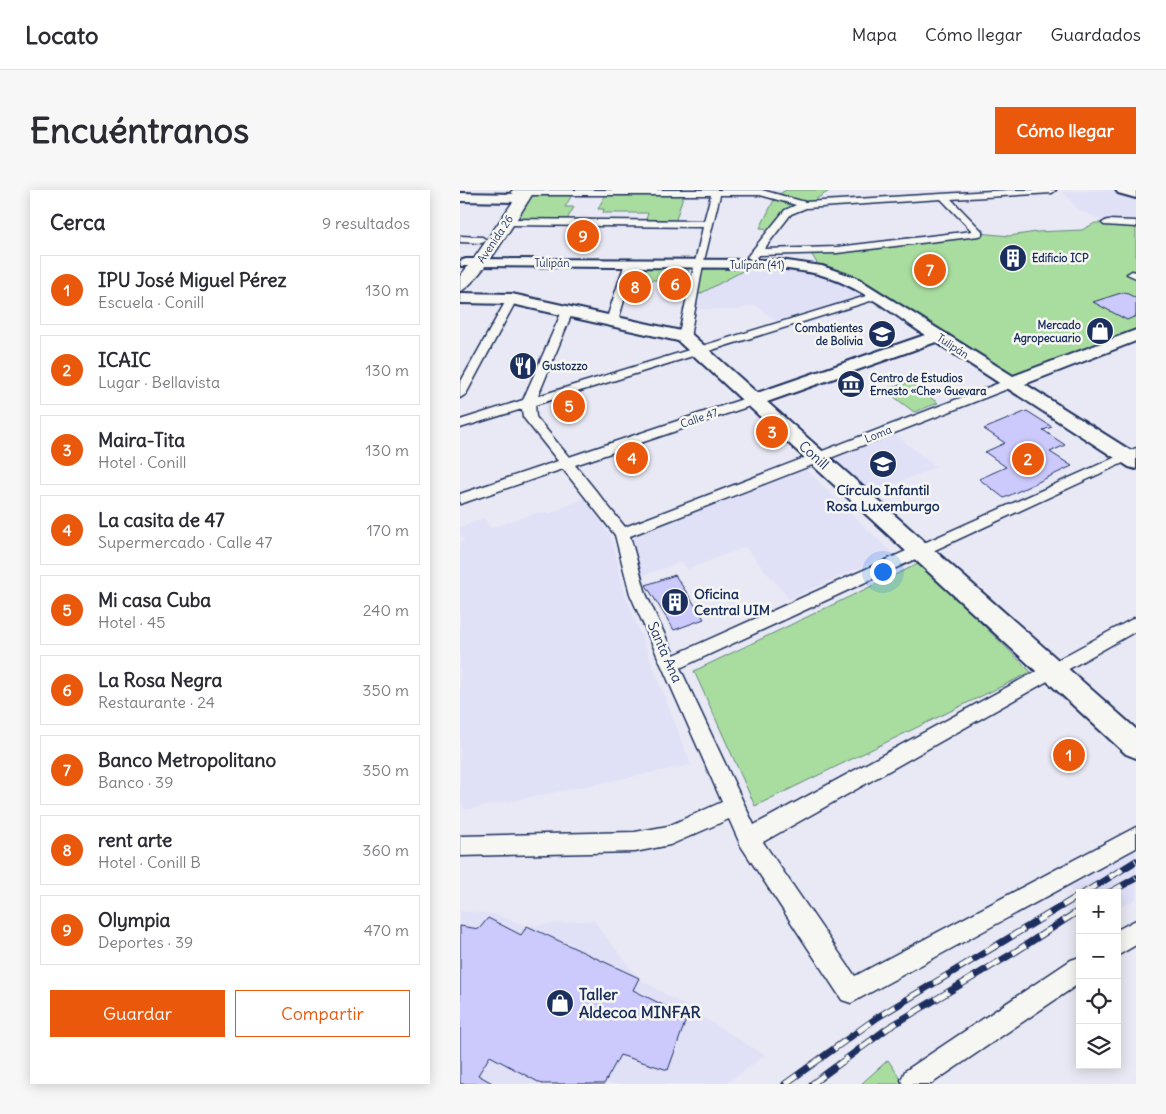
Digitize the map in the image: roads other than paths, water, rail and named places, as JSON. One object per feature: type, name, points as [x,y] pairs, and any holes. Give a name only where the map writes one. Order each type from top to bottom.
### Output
[{"type":"main road","name":"Avenida 26","points":[[468,266],[506,222],[519,195]]},
{"type":"main road","name":"Avenida 26","points":[[460,286],[482,240],[519,195]]},
{"type":"street","points":[[841,204],[866,190]]},
{"type":"street","points":[[460,199],[616,191],[698,191],[716,193],[760,191],[806,205],[1052,190]]},
{"type":"street","points":[[1122,190],[1136,194]]},
{"type":"street","points":[[692,344],[698,264],[716,193]]},
{"type":"street","points":[[756,252],[837,250],[979,233],[944,197]]},
{"type":"street","points":[[746,264],[788,212],[806,205]]},
{"type":"street","points":[[506,222],[709,224]]},
{"type":"street","points":[[1107,223],[1136,224]]},
{"type":"street","points":[[460,239],[482,240]]},
{"type":"street","points":[[612,321],[630,263]]},
{"type":"street","name":"Tulipán","points":[[468,266],[630,263],[698,264]]},
{"type":"street","name":"Tulipán (41)","points":[[698,264],[780,264],[816,269]]},
{"type":"street","name":"Tulipán","points":[[816,269],[836,274],[876,296],[1011,383],[1133,458]]},
{"type":"street","points":[[460,424],[528,404],[692,344],[876,296]]},
{"type":"street","name":"Conill","points":[[460,298],[512,299],[612,321],[692,344],[1136,746]]},
{"type":"street","points":[[460,394],[512,299]]},
{"type":"street","points":[[528,404],[567,312]]},
{"type":"street","name":"Loma","points":[[622,534],[951,405],[1136,335]]},
{"type":"street","name":"Calle 47","points":[[460,500],[938,336]]},
{"type":"street","name":"Santa Ana","points":[[528,404],[530,417],[565,464],[622,534],[638,594],[749,839],[851,991],[1136,837]]},
{"type":"street","points":[[671,664],[920,550],[1133,458]]},
{"type":"street","points":[[749,839],[1136,623]]},
{"type":"street","points":[[460,846],[635,842],[670,835],[733,807]]},
{"type":"street","points":[[1121,941],[1136,932]]},
{"type":"street","points":[[915,1082],[1076,972]]},
{"type":"railway","points":[[1090,889],[1136,861]]},
{"type":"railway","points":[[1116,889],[1136,878]]},
{"type":"railway","points":[[785,1084],[878,1017],[1076,897]]},
{"type":"railway","points":[[812,1084],[888,1028],[1015,952],[1076,913]]},
{"type":"place","name":"Olympia","points":[[583,236]]},
{"type":"place","name":"Edificio ICP","points":[[1013,258]]},
{"type":"place","name":"Banco Metropolitano","points":[[930,270]]},
{"type":"place","name":"La Rosa Negra","points":[[675,284]]},
{"type":"place","name":"rent arte","points":[[635,287]]},
{"type":"place","name":"Mercado Agropecuario","points":[[1100,331]]},
{"type":"place","name":"Combatientes de Bolivia","points":[[882,334]]},
{"type":"place","name":"Gustozzo","points":[[523,366]]},
{"type":"place","name":"Centro de Estudios Ernesto «Che» Guevara","points":[[851,384]]},
{"type":"place","name":"Mi casa Cuba","points":[[569,406]]},
{"type":"place","name":"Maira-Tita","points":[[772,432]]},
{"type":"place","name":"La casita de 47","points":[[632,458]]},
{"type":"place","name":"ICAIC","points":[[1028,459]]},
{"type":"place","name":"Círculo Infantil Rosa Luxemburgo","points":[[883,464]]},
{"type":"place","name":"Oficina Central UIM","points":[[675,602]]},
{"type":"place","name":"IPU José Miguel Pérez","points":[[1069,755]]},
{"type":"place","name":"Taller Aldecoa MINFAR","points":[[560,1003]]}]
